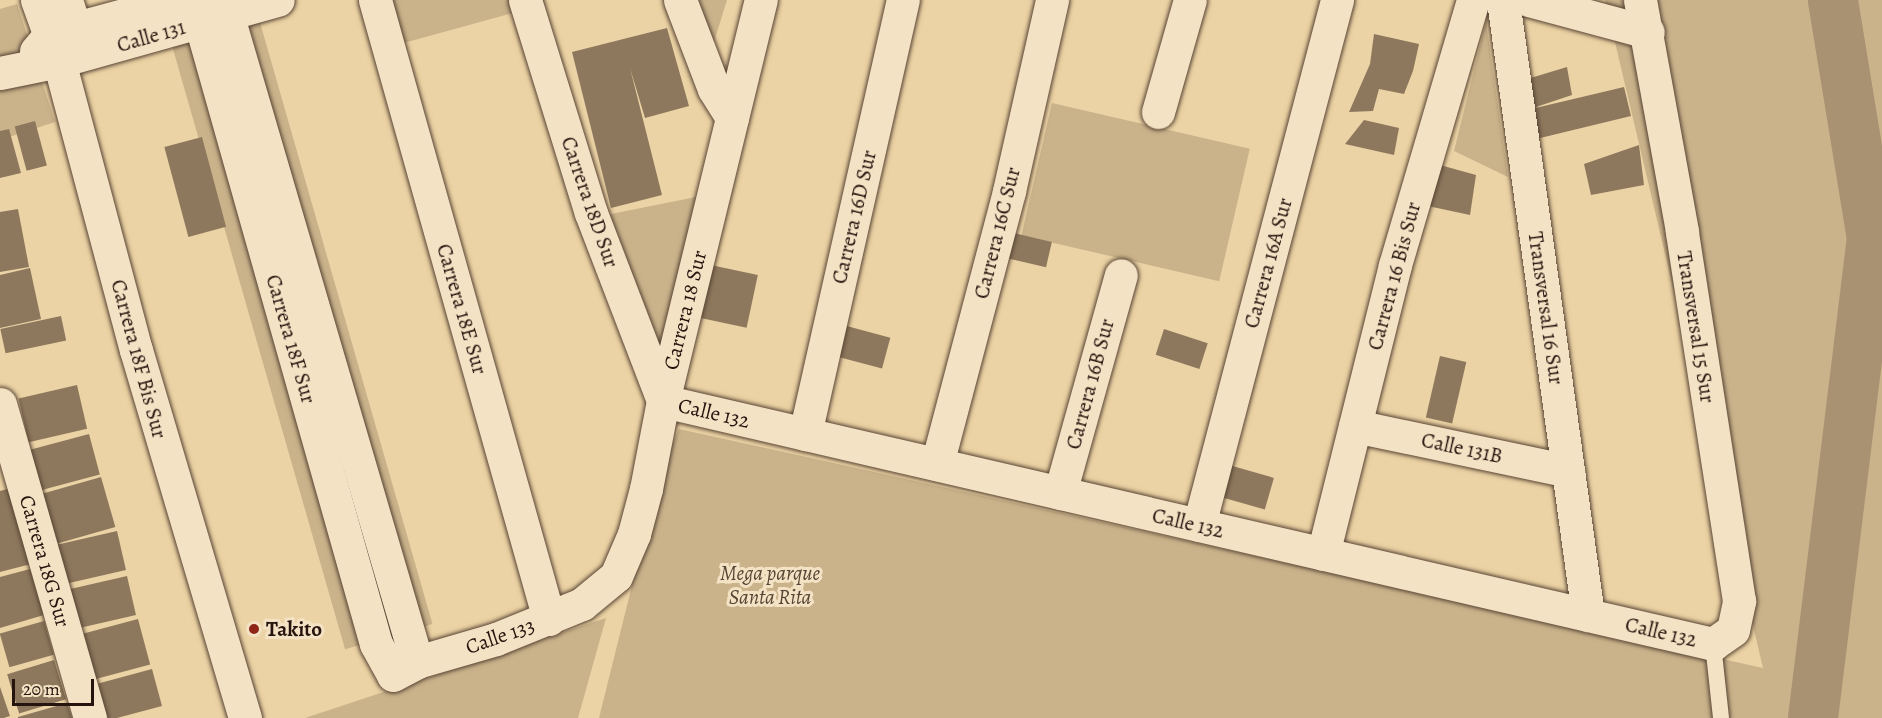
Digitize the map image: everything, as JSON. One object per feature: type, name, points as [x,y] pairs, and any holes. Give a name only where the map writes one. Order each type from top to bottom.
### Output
[{"type":"street","name":"Carrera 18F Bis Sur","points":[[37,0],[67,36],[136,350],[245,718]]},
{"type":"street","name":"Calle 131","points":[[67,36],[205,7],[278,0]]},
{"type":"street","name":"Carrera 18E Sur","points":[[375,0],[549,619]]},
{"type":"street","name":"Carrera 18D Sur","points":[[525,0],[591,213],[663,401]]},
{"type":"street","points":[[680,0],[714,89],[732,118]]},
{"type":"street","name":"Carrera 18 Sur","points":[[582,604],[616,576],[634,534],[663,401],[761,0]]},
{"type":"street","name":"Carrera 16D Sur","points":[[805,434],[903,0]]},
{"type":"street","name":"Carrera 16C Sur","points":[[937,464],[1009,191],[1052,0]]},
{"type":"street","points":[[1158,112],[1190,0]]},
{"type":"street","name":"Carrera 16A Sur","points":[[1198,525],[1337,0]]},
{"type":"street","name":"Carrera 16 Bis Sur","points":[[1323,554],[1395,266],[1473,0]]},
{"type":"street","name":"Transversal 16 Sur","points":[[1503,0],[1588,615]]},
{"type":"street","points":[[1528,0],[1648,32]]},
{"type":"street","name":"Transversal 15 Sur","points":[[1640,0],[1648,32],[1739,601],[1733,630],[1713,644]]},
{"type":"street","name":"Carrera 18F Sur","points":[[205,7],[405,669]]},
{"type":"street","points":[[11,69],[67,36]]},
{"type":"street","name":"Carrera 16B Sur","points":[[1060,493],[1120,275]]},
{"type":"street","name":"Calle 132","points":[[663,401],[1713,644]]},
{"type":"street","name":"Carrera 18G Sur","points":[[0,404],[90,718]]},
{"type":"street","name":"Calle 131B","points":[[1355,426],[1568,471]]},
{"type":"street","name":"Calle 133","points":[[405,669],[496,639],[582,604]]},
{"type":"lane","points":[[1713,644],[1721,718]]},
{"type":"green space","points":[[386,0],[544,0],[545,4],[400,44]]},
{"type":"green space","points":[[691,0],[727,0],[709,58]]},
{"type":"green space","name":"Mega parque Santa Rita","points":[[1605,0],[1882,0],[1882,718],[599,718],[659,477],[679,429],[1763,668]]},
{"type":"green space","points":[[17,4],[55,122],[0,140],[0,9]]},
{"type":"green space","points":[[255,5],[433,624],[345,649],[168,30]]},
{"type":"green space","points":[[1486,22],[1508,177],[1454,151]]},
{"type":"green space","points":[[1052,103],[1250,149],[1219,281],[1021,236]]},
{"type":"green space","points":[[711,194],[665,381],[601,216]]},
{"type":"green space","points":[[606,618],[578,718],[305,718]]},
{"type":"building","points":[[667,28],[689,106],[645,118],[630,68],[662,195],[611,208],[572,52]]},
{"type":"building","points":[[1374,34],[1419,44],[1413,71],[1404,94],[1379,89],[1373,111],[1349,112],[1370,64]]},
{"type":"building","points":[[1567,67],[1572,95],[1527,110],[1624,87],[1631,116],[1532,140],[1517,82]]},
{"type":"building","points":[[1364,120],[1399,128],[1394,155],[1345,144]]},
{"type":"building","points":[[35,121],[47,165],[27,171],[15,126]]},
{"type":"building","points":[[9,129],[21,173],[0,178],[0,131]]},
{"type":"building","points":[[202,137],[226,227],[188,237],[164,147]]},
{"type":"building","points":[[1639,145],[1644,185],[1591,195],[1584,164]]},
{"type":"building","points":[[1440,165],[1476,175],[1470,215],[1423,205]]},
{"type":"building","points":[[18,209],[29,267],[0,272],[0,212]]},
{"type":"building","points":[[1009,232],[1052,242],[1046,267],[1003,257]]},
{"type":"building","points":[[706,264],[758,275],[747,328],[695,317]]},
{"type":"building","points":[[30,268],[41,319],[0,328],[0,275]]},
{"type":"building","points":[[61,316],[66,340],[6,353],[0,329]]},
{"type":"building","points":[[843,325],[890,338],[882,369],[835,356]]},
{"type":"building","points":[[1164,329],[1208,343],[1199,369],[1156,355]]},
{"type":"building","points":[[1440,356],[1466,362],[1452,423],[1426,417]]},
{"type":"building","points":[[77,385],[87,429],[29,442],[19,398]]},
{"type":"building","points":[[89,434],[100,475],[40,491],[29,450]]},
{"type":"building","points":[[1222,463],[1274,478],[1265,510],[1213,495]]},
{"type":"building","points":[[101,477],[115,527],[55,544],[40,494]]},
{"type":"building","points":[[11,488],[31,564],[0,572],[0,491]]},
{"type":"building","points":[[117,531],[126,570],[63,585],[54,546]]},
{"type":"building","points":[[30,569],[44,615],[0,628],[0,577]]},
{"type":"building","points":[[127,576],[136,615],[72,630],[63,591]]},
{"type":"building","points":[[138,619],[150,664],[88,681],[76,636]]},
{"type":"building","points":[[44,621],[54,655],[9,667],[0,634]]},
{"type":"building","points":[[54,660],[66,699],[19,714],[7,674]]},
{"type":"building","points":[[152,669],[162,706],[117,718],[97,718],[89,686]]},
{"type":"building","points":[[0,687],[10,716],[4,718],[0,718]]},
{"type":"building","points":[[67,703],[72,718],[18,718],[18,717]]},
{"type":"waterway","points":[[1813,718],[1872,239],[1833,0]]},
{"type":"place","name":"Takito","points":[[254,629]]}]
